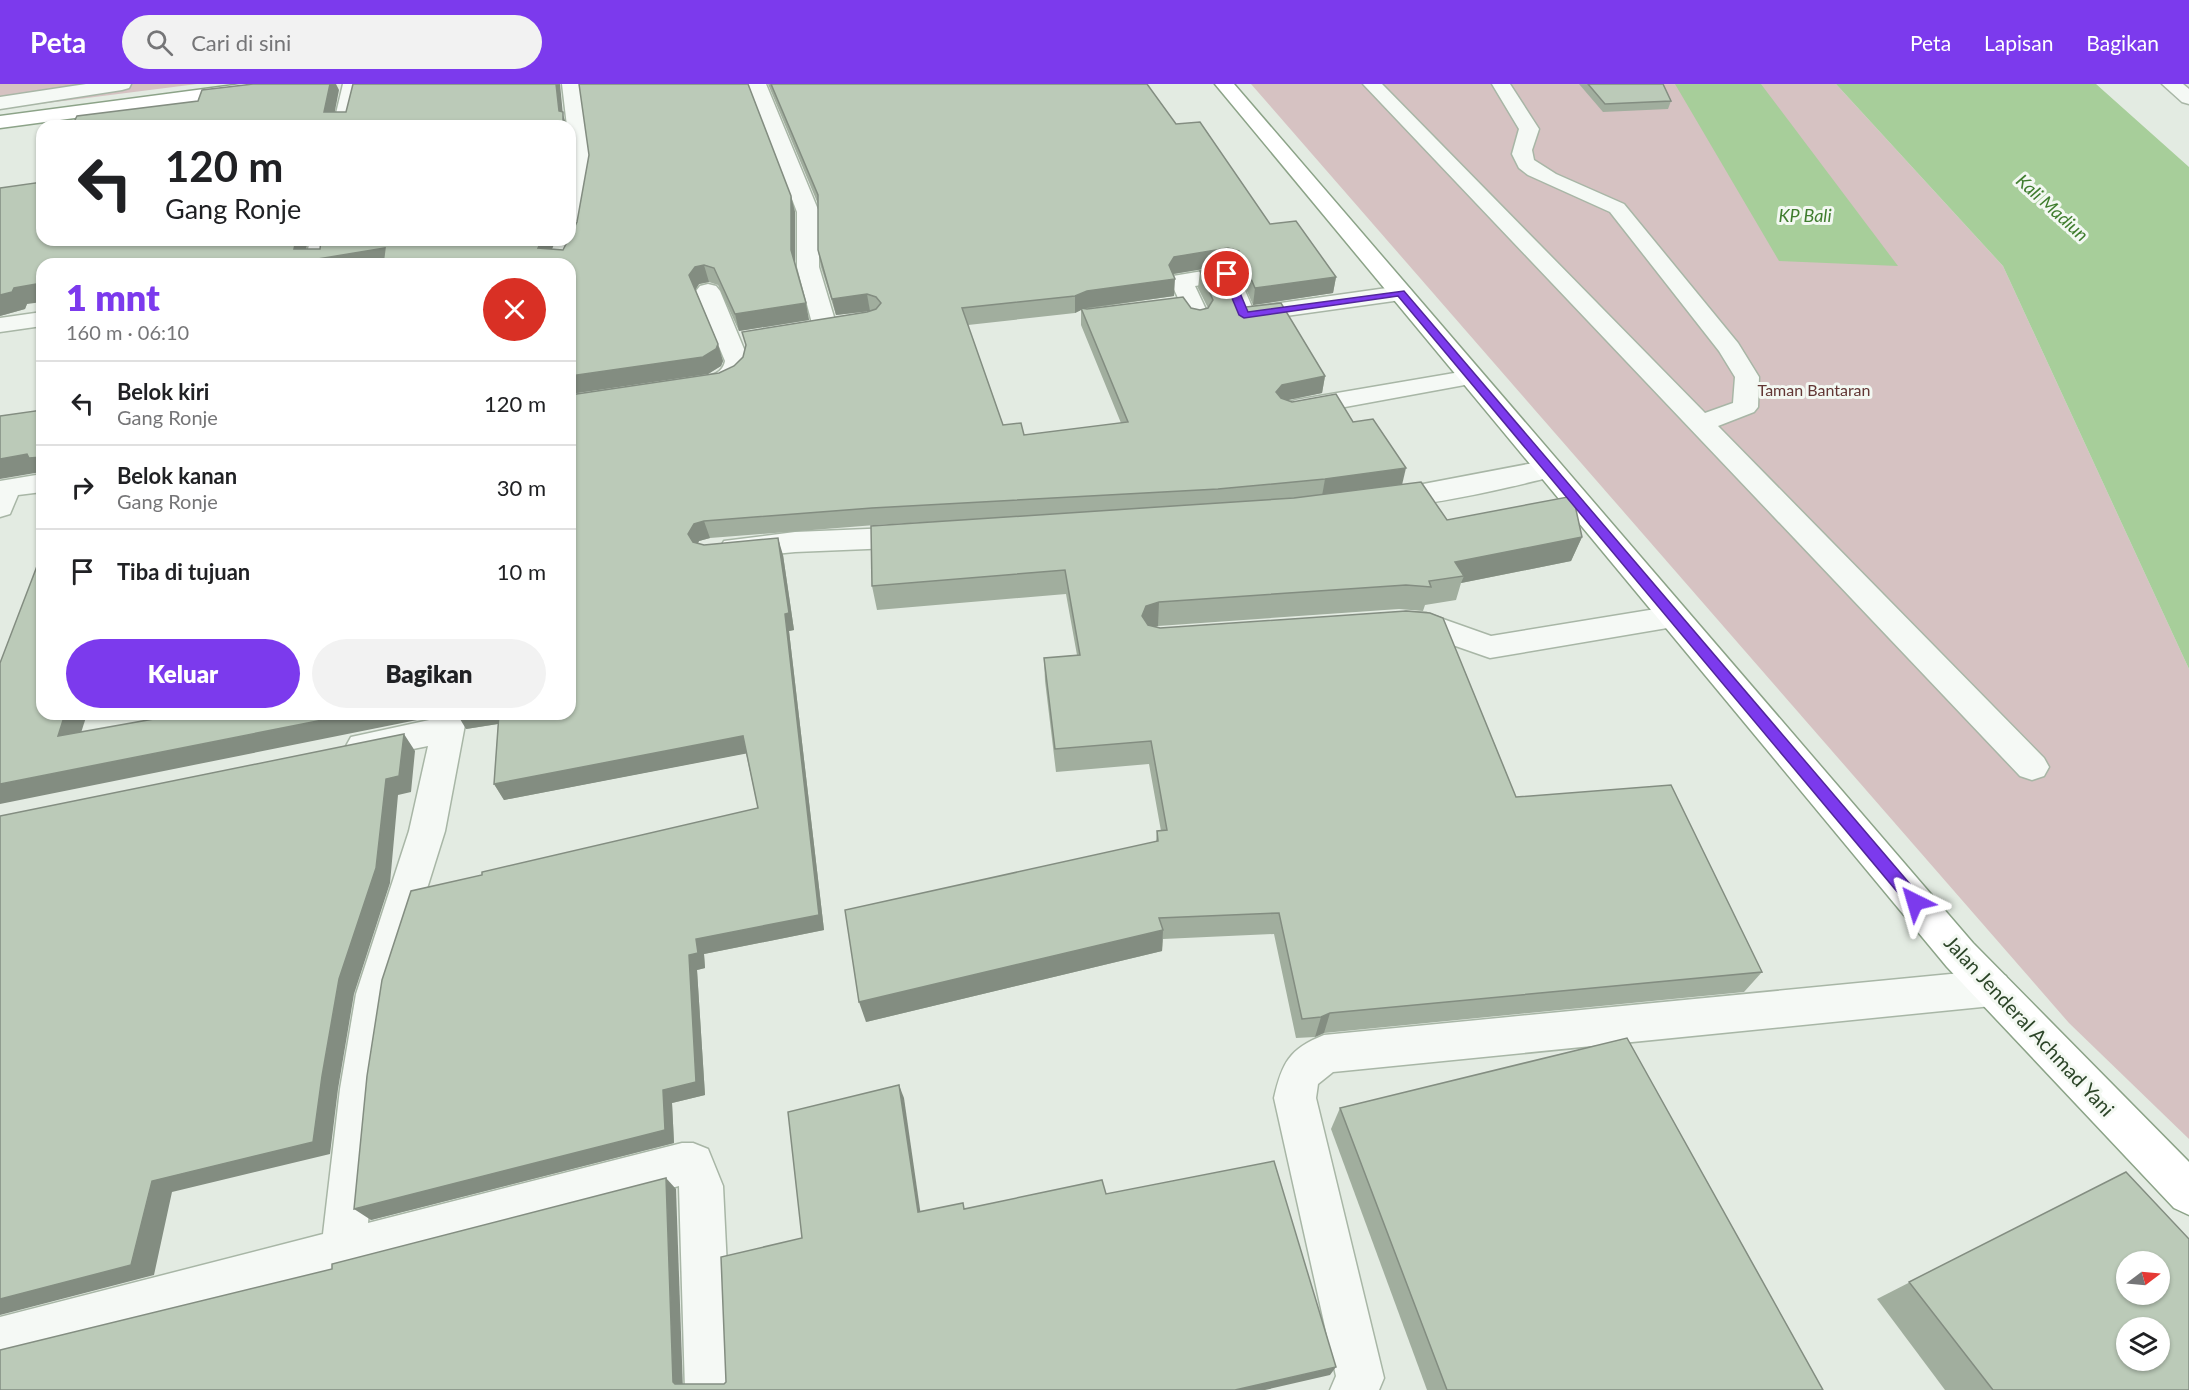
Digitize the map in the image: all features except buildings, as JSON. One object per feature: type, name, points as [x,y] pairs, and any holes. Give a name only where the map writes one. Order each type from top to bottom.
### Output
[{"type":"highway","points":[[0,122],[284,84]]},
{"type":"highway","name":"Jalan Jenderal Achmad Yani","points":[[1224,84],[1960,956],[2189,1193]]},
{"type":"street","points":[[0,103],[122,84]]},
{"type":"street","points":[[344,120],[351,84]]},
{"type":"street","points":[[571,84],[576,120]]},
{"type":"street","points":[[758,84],[808,212],[808,267],[825,327]]},
{"type":"street","points":[[1372,84],[2032,767]]},
{"type":"street","points":[[1501,84],[1529,129],[1522,157],[1525,163],[1541,175],[1595,196],[1617,208],[1729,348],[1747,377],[1745,406],[1700,424]]},
{"type":"street","points":[[2171,84],[2189,98]]},
{"type":"street","points":[[576,124],[582,171],[576,180]]},
{"type":"street","points":[[1186,309],[1181,281],[1227,274],[1244,315],[1401,293]]},
{"type":"street","points":[[681,388],[714,383],[729,377],[736,367],[739,340],[708,291]]},
{"type":"street","points":[[0,325],[36,320]]},
{"type":"street","points":[[1289,409],[1472,377]]},
{"type":"street","points":[[1359,503],[1437,492],[1549,469]]},
{"type":"street","points":[[2,495],[36,485]]},
{"type":"street","points":[[711,550],[795,542],[941,535]]},
{"type":"street","points":[[1376,624],[1399,622],[1426,624],[1490,647],[1674,617]]},
{"type":"street","points":[[335,752],[450,721],[427,831],[375,994],[360,1089],[343,1251]]},
{"type":"street","points":[[1354,1390],[1360,1378],[1295,1098],[1300,1074],[1324,1054],[1992,988]]},
{"type":"street","points":[[0,1340],[682,1164],[693,1164],[701,1186],[709,1390]]},
{"type":"green space","points":[[0,84],[197,84],[0,109]]},
{"type":"green space","name":"Taman Bantaran","points":[[1251,84],[1836,84],[2003,266],[2189,669],[2189,1139],[2069,1023]]},
{"type":"water","name":"KP Bali","points":[[1675,84],[1761,84],[1898,266],[1779,261]]},
{"type":"water","name":"Kali Madiun","points":[[1836,84],[2096,84],[2189,167],[2189,669],[2003,266]]},
{"type":"route","points":[[1227,274],[1244,315],[1401,293],[1915,902]]}]
